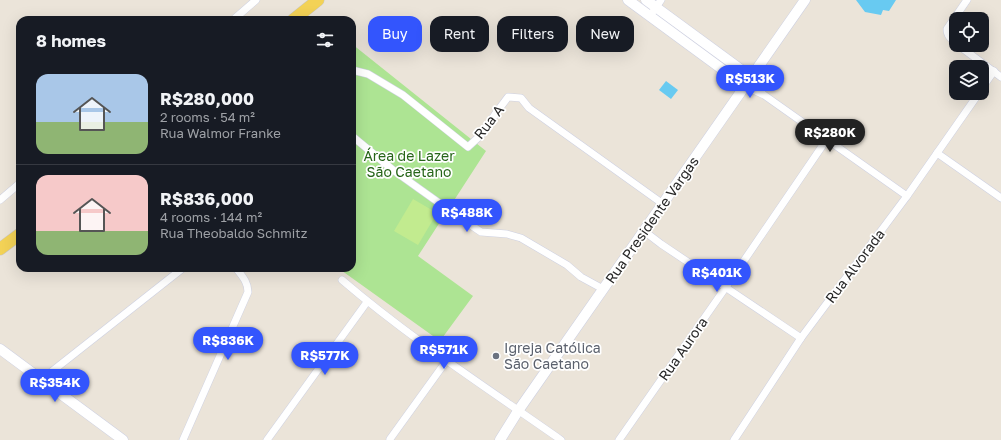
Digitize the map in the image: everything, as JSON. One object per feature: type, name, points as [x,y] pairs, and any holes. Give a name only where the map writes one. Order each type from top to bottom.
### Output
[{"type":"main road","points":[[298,16],[318,0]]},
{"type":"main road","points":[[628,0],[748,82]]},
{"type":"main road","points":[[646,0],[658,4],[748,82]]},
{"type":"main road","name":"Rua Presidente Vargas","points":[[500,440],[518,411],[805,0]]},
{"type":"main road","points":[[0,249],[16,237]]},
{"type":"main road","points":[[0,349],[123,440]]},
{"type":"street","points":[[238,16],[256,0]]},
{"type":"street","points":[[959,12],[967,0]]},
{"type":"street","points":[[650,16],[658,4]]},
{"type":"street","points":[[949,27],[947,34],[949,37]]},
{"type":"street","points":[[968,52],[1001,77]]},
{"type":"street","name":"Rua A","points":[[356,71],[368,74],[403,95],[468,147],[482,134],[508,97],[521,98],[529,108],[663,204]]},
{"type":"street","points":[[989,78],[994,71]]},
{"type":"street","points":[[748,82],[764,95],[907,196]]},
{"type":"street","name":"Rua Alvorada","points":[[734,440],[801,338],[907,196],[974,100]]},
{"type":"street","points":[[356,139],[393,170],[481,232],[507,234],[521,238],[567,265],[581,277],[604,289]]},
{"type":"street","name":"Rua Aurora","points":[[619,440],[726,288],[827,139]]},
{"type":"street","points":[[937,153],[1001,198]]},
{"type":"street","points":[[0,200],[16,186]]},
{"type":"street","points":[[644,231],[801,338]]},
{"type":"street","points":[[41,380],[178,272]]},
{"type":"street","points":[[183,440],[248,292],[246,280],[239,272]]},
{"type":"street","points":[[342,280],[367,302],[518,411],[561,440]]},
{"type":"street","points":[[267,440],[367,302]]},
{"type":"street","points":[[390,440],[447,360]]},
{"type":"green space","name":"Área de Lazer São Caetano","points":[[356,47],[486,151],[418,256],[473,296],[440,341],[344,272],[356,272]]},
{"type":"green space","points":[[413,199],[437,213],[418,245],[394,231]]},
{"type":"water","points":[[856,0],[896,0],[889,11],[883,10],[881,15],[865,12]]},
{"type":"water","points":[[666,81],[678,90],[671,99],[659,90]]},
{"type":"place","name":"Igreja Católica São Caetano","points":[[496,356]]}]
